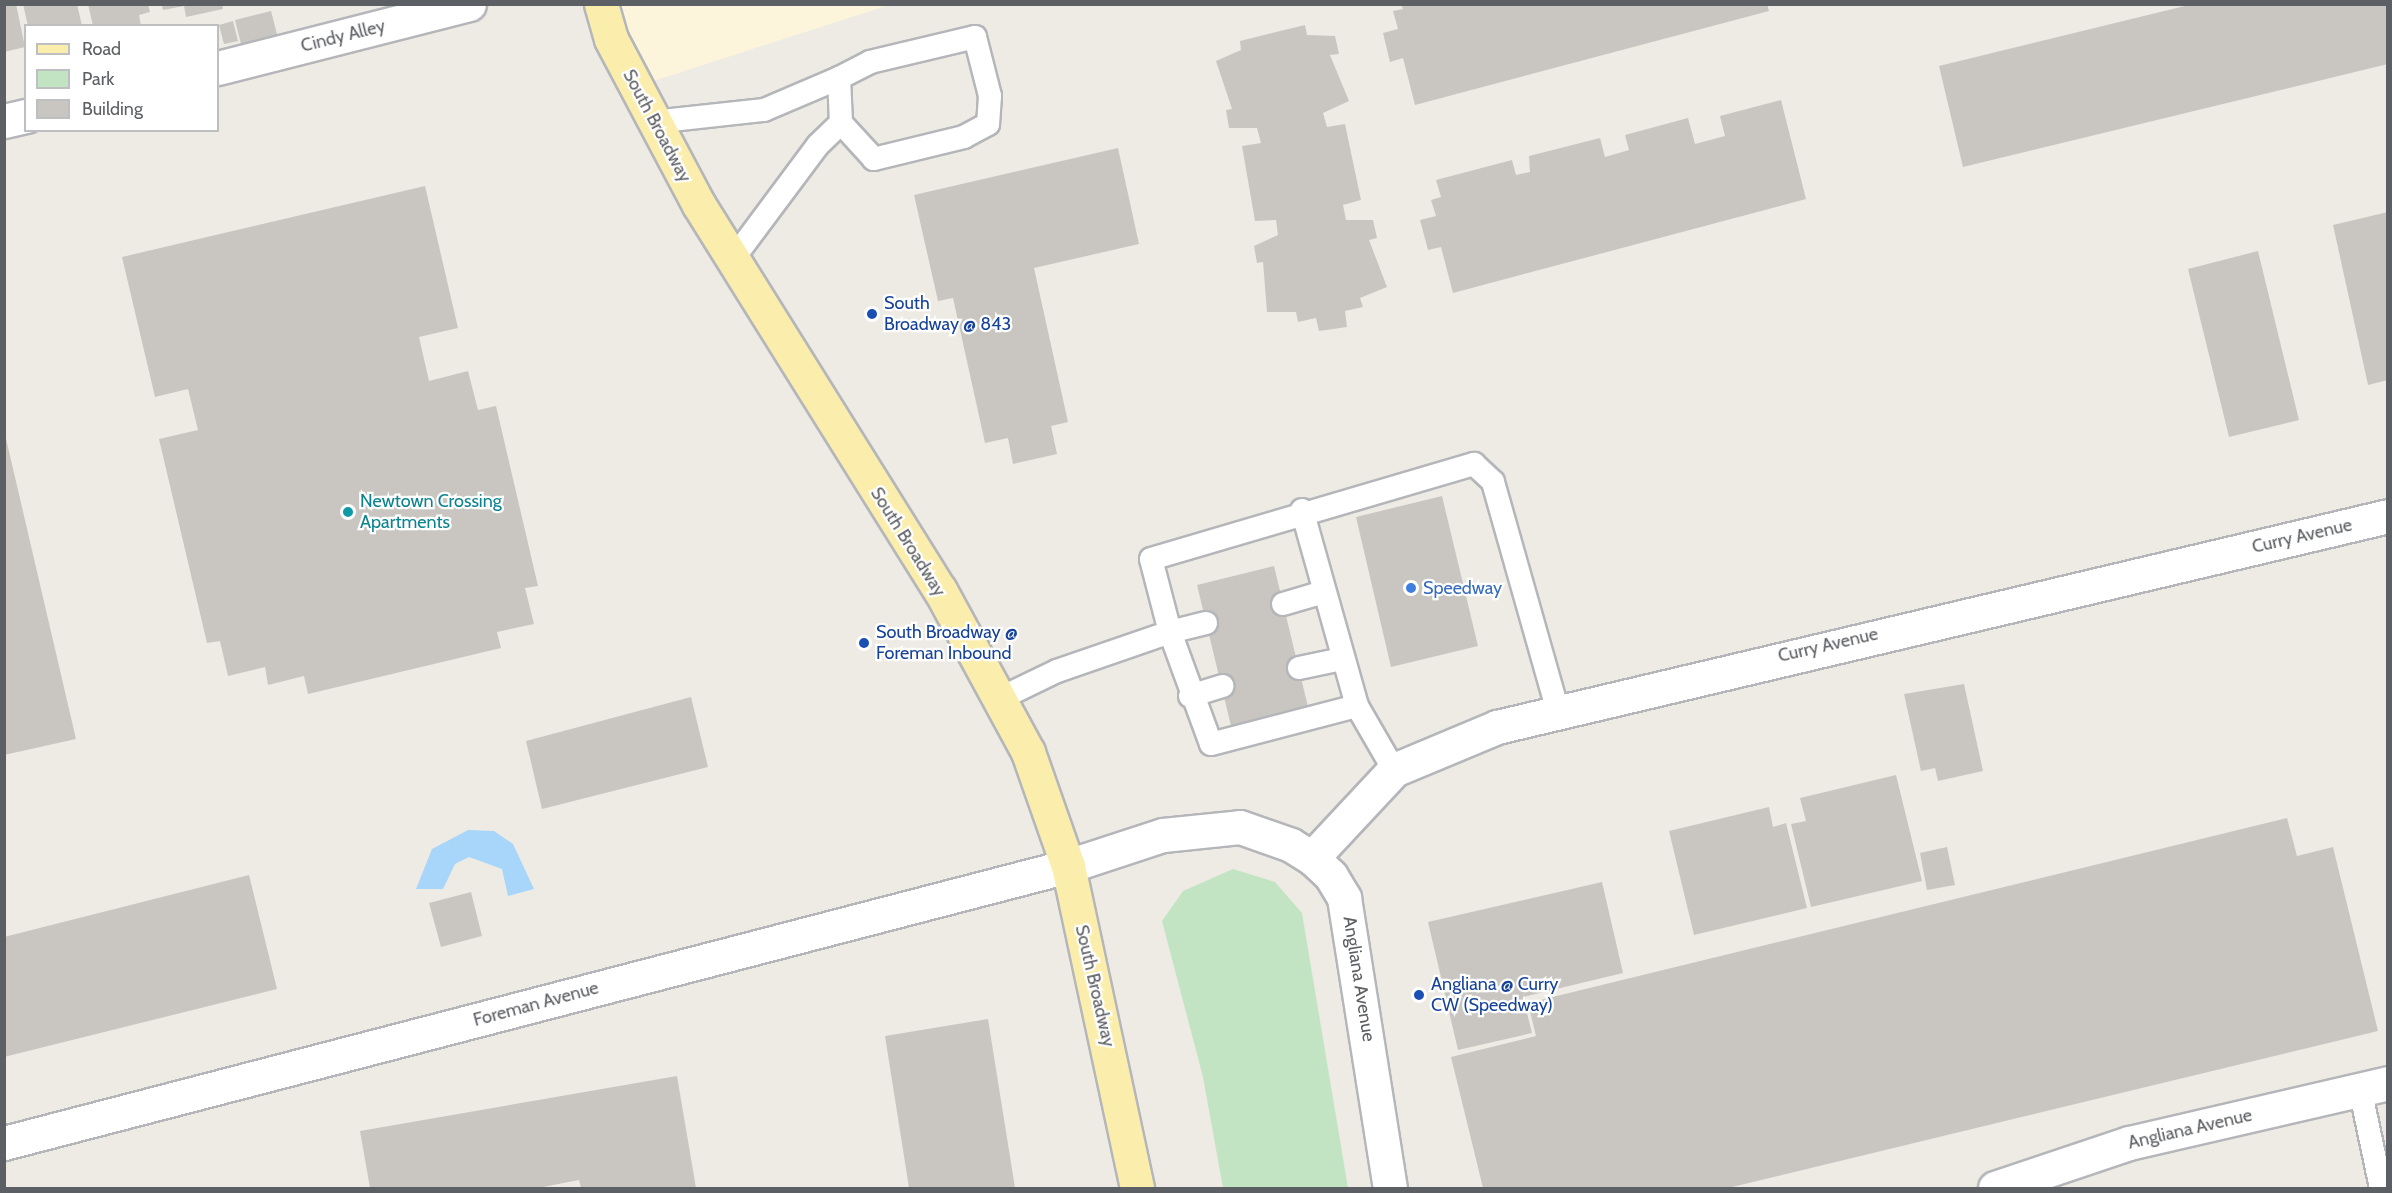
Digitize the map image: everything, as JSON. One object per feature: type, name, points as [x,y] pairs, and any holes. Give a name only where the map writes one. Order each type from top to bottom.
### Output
[{"type":"main road","name":"South Broadway","points":[[601,4],[611,39],[653,122],[733,259],[940,590],[1028,753],[1068,866],[1137,1188]]},
{"type":"street","name":"Cindy Alley","points":[[219,68],[469,4]]},
{"type":"street","points":[[4,121],[24,116]]},
{"type":"street","name":"Curry Avenue","points":[[1312,858],[1394,770],[1497,727],[2388,516]]},
{"type":"street","name":"Angliana Avenue","points":[[1068,866],[1162,835],[1240,826],[1291,844],[1312,858],[1331,876],[1352,924],[1390,1188]]},
{"type":"street","name":"Foreman Avenue","points":[[4,1143],[1068,866]]},
{"type":"street","name":"Angliana Avenue","points":[[1995,1188],[2129,1143],[2374,1086]]},
{"type":"lane","points":[[653,122],[764,110],[870,62],[975,37],[990,96],[988,123],[964,137],[874,159],[841,123],[839,78]]},
{"type":"lane","points":[[733,259],[818,145],[841,123]]},
{"type":"lane","points":[[1358,706],[1211,744],[1190,696],[1151,559],[1302,510],[1474,464],[1493,482],[1558,711]]},
{"type":"lane","points":[[1302,510],[1342,659],[1358,706],[1394,770]]},
{"type":"lane","points":[[1283,604],[1324,592]]},
{"type":"lane","points":[[999,699],[1057,671],[1170,632],[1206,623]]},
{"type":"lane","points":[[1299,668],[1342,659]]},
{"type":"lane","points":[[1190,696],[1222,686]]},
{"type":"lane","points":[[2374,1086],[2381,1188]]},
{"type":"shaded area","points":[[604,5],[889,5],[635,87]]},
{"type":"green space","points":[[1233,869],[1275,882],[1302,913],[1348,1188],[1223,1188],[1203,1077],[1162,921],[1183,891]]},
{"type":"water","points":[[468,830],[494,831],[513,844],[534,889],[508,896],[502,869],[469,857],[455,864],[443,889],[416,889],[432,849]]},
{"type":"building","points":[[4,4],[16,4],[24,47],[4,52]]},
{"type":"building","points":[[23,4],[77,4],[82,24],[28,24]]},
{"type":"building","points":[[88,4],[148,4],[150,12],[139,15],[141,24],[93,24]]},
{"type":"building","points":[[222,4],[223,9],[186,17],[184,6],[163,10],[162,5]]},
{"type":"building","points":[[1401,4],[1767,4],[1769,11],[1415,105],[1403,58],[1390,62],[1383,33],[1398,29],[1393,11],[1403,9]]},
{"type":"building","points":[[2193,4],[2388,4],[2388,64],[1963,167],[1939,66]]},
{"type":"building","points":[[271,11],[278,38],[242,48],[235,20]]},
{"type":"building","points":[[233,21],[238,41],[224,44],[219,25]]},
{"type":"building","points":[[1305,25],[1307,35],[1335,36],[1339,54],[1330,55],[1349,101],[1323,113],[1327,127],[1345,124],[1361,200],[1343,205],[1346,220],[1373,220],[1377,238],[1369,240],[1387,287],[1360,298],[1363,307],[1345,311],[1347,327],[1319,331],[1316,318],[1298,322],[1296,312],[1267,312],[1263,262],[1257,263],[1254,246],[1278,235],[1276,220],[1255,221],[1242,146],[1261,143],[1257,128],[1229,128],[1226,110],[1232,109],[1216,61],[1241,50],[1240,41]]},
{"type":"building","points":[[1781,100],[1806,199],[1453,293],[1441,247],[1428,250],[1420,220],[1436,216],[1431,200],[1441,197],[1436,180],[1512,160],[1516,175],[1530,172],[1529,156],[1600,138],[1605,157],[1629,150],[1625,135],[1688,118],[1695,144],[1725,136],[1720,116]]},
{"type":"building","points":[[1118,148],[1139,244],[1034,268],[1068,422],[1051,426],[1057,454],[1013,464],[1008,438],[985,443],[953,298],[938,301],[914,195]]},
{"type":"building","name":"Newtown Crossing Apartments","points":[[425,186],[458,328],[419,337],[429,381],[468,371],[478,410],[496,406],[538,586],[525,588],[534,624],[497,632],[501,648],[308,694],[304,676],[268,685],[265,667],[228,676],[220,641],[207,643],[159,439],[198,430],[188,389],[155,397],[122,257]]},
{"type":"building","points":[[2388,212],[2388,380],[2368,385],[2333,225]]},
{"type":"building","points":[[2258,251],[2299,420],[2229,437],[2188,269]]},
{"type":"building","points":[[4,430],[76,739],[4,755]]},
{"type":"building","points":[[1442,496],[1478,646],[1391,667],[1356,517]]},
{"type":"building","points":[[1274,566],[1309,711],[1232,730],[1197,585]]},
{"type":"building","points":[[1964,684],[1983,771],[1938,781],[1935,768],[1921,771],[1904,694]]},
{"type":"building","points":[[691,697],[708,767],[542,809],[526,741]]},
{"type":"building","points":[[1896,775],[1922,881],[1811,907],[1791,824],[1806,821],[1800,798]]},
{"type":"building","points":[[1769,807],[1773,827],[1786,823],[1807,908],[1694,935],[1669,831]]},
{"type":"building","points":[[2287,818],[2297,856],[2333,847],[2378,1031],[1728,1188],[1483,1188],[1451,1057],[1536,1036],[1528,1003]]},
{"type":"building","points":[[1947,847],[1955,885],[1927,890],[1920,853]]},
{"type":"building","points":[[249,875],[277,989],[4,1057],[4,937]]},
{"type":"building","points":[[1602,882],[1623,973],[1523,997],[1532,1033],[1458,1050],[1428,922]]},
{"type":"building","points":[[471,892],[482,936],[441,947],[429,903]]},
{"type":"building","points":[[988,1019],[1015,1188],[909,1188],[885,1036]]},
{"type":"building","points":[[677,1076],[696,1188],[581,1188],[579,1180],[538,1188],[370,1188],[360,1131]]},
{"type":"place","name":"South Broadway @ 843","points":[[872,314]]},
{"type":"place","name":"Newtown Crossing Apartments","points":[[348,512]]},
{"type":"place","name":"Speedway","points":[[1411,588]]},
{"type":"place","name":"South Broadway @ Foreman Inbound","points":[[864,643]]},
{"type":"place","name":"Angliana @ Curry CW (Speedway)","points":[[1419,995]]}]
